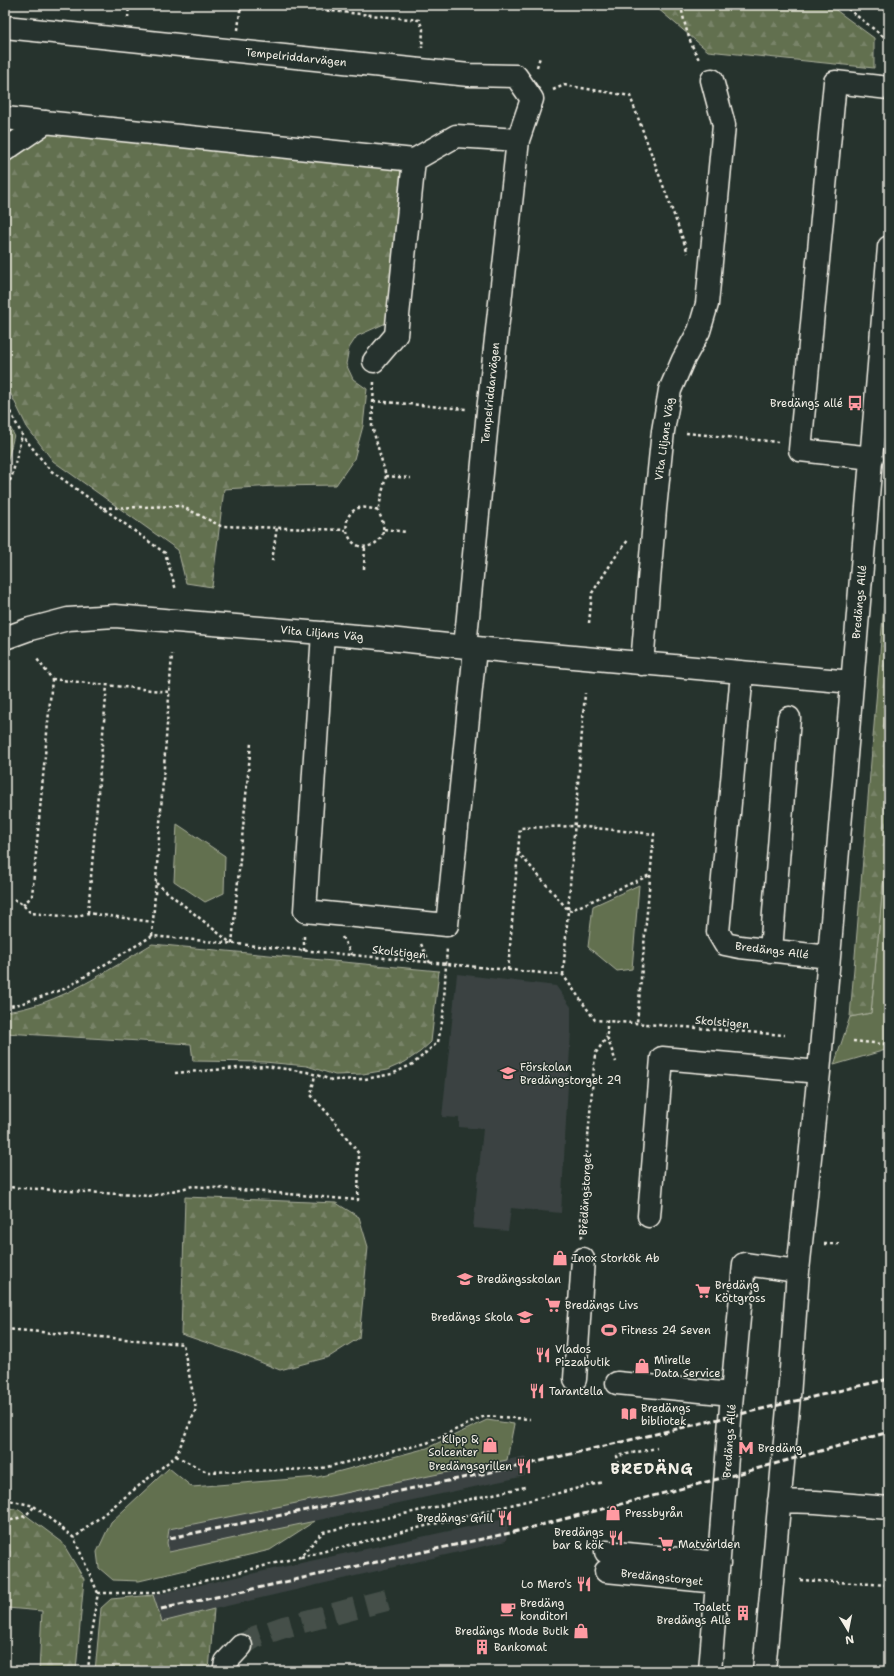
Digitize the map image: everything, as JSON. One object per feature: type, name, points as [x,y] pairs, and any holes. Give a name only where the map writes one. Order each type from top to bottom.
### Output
[{"type":"street","name":"Tempelriddarvägen","points":[[5,27],[469,75],[516,76],[532,99],[518,140],[489,403],[446,925],[305,911],[323,634]]},
{"type":"street","name":"Vita Liljans Väg","points":[[642,664],[655,509],[670,390],[683,360],[699,331],[707,304],[724,125],[712,80]]},
{"type":"street","points":[[872,458],[800,450],[835,82],[889,88]]},
{"type":"street","points":[[5,118],[414,160],[456,136],[518,140]]},
{"type":"street","points":[[5,150],[46,122]]},
{"type":"street","points":[[374,361],[396,335],[414,160]]},
{"type":"street","name":"Bredängs Allé","points":[[764,1671],[789,1397],[798,1271],[819,1072],[889,247]]},
{"type":"street","name":"Vita Liljans Väg","points":[[5,638],[30,629],[68,619],[115,616],[852,682]]},
{"type":"street","name":"Bredängs Allé","points":[[742,672],[718,932],[725,944],[771,951],[829,957]]},
{"type":"street","points":[[771,951],[789,718]]},
{"type":"street","points":[[649,1216],[662,1058],[819,1072]]},
{"type":"street","points":[[575,1379],[583,1259]]},
{"type":"street","name":"Bredängs Allé","points":[[710,1671],[714,1643],[732,1394],[744,1264],[798,1271]]},
{"type":"street","points":[[617,1383],[732,1394]]},
{"type":"street","points":[[779,1501],[816,1502],[889,1508]]},
{"type":"street","name":"Bredängstorget","points":[[606,1561],[718,1573]]},
{"type":"street","points":[[224,1671],[226,1662],[241,1646]]},
{"type":"path","points":[[273,5],[419,20],[423,29],[422,70]]},
{"type":"path","points":[[681,5],[683,17],[695,53],[712,80]]},
{"type":"path","points":[[843,5],[889,41]]},
{"type":"path","points":[[532,99],[564,85],[630,96],[690,260]]},
{"type":"path","points":[[374,361],[374,402],[372,426],[386,476],[378,511]]},
{"type":"path","points":[[5,401],[22,435],[50,470],[165,553],[176,590]]},
{"type":"path","points":[[374,402],[453,408]]},
{"type":"path","points":[[664,431],[801,444]]},
{"type":"path","points":[[5,492],[12,476],[22,435]]},
{"type":"path","points":[[386,476],[411,478]]},
{"type":"path","points":[[102,508],[181,506],[221,526],[346,530]]},
{"type":"path","points":[[370,508],[378,511],[382,518],[384,529],[383,535],[377,542],[370,546],[365,546],[355,543],[348,535],[346,530],[346,521],[352,512],[370,508]]},
{"type":"path","points":[[272,561],[277,527]]},
{"type":"path","points":[[384,529],[406,532]]},
{"type":"path","points":[[589,623],[592,593],[618,553],[632,536]]},
{"type":"path","points":[[364,569],[365,546]]},
{"type":"path","points":[[5,1006],[20,1004],[64,989],[152,936],[172,654]]},
{"type":"path","points":[[23,905],[32,896],[52,679],[37,659]]},
{"type":"path","points":[[52,679],[169,692]]},
{"type":"path","points":[[88,913],[107,685]]},
{"type":"path","points":[[563,975],[585,693]]},
{"type":"path","points":[[232,944],[251,743]]},
{"type":"path","points":[[508,970],[520,828],[575,826],[654,834],[637,1023]]},
{"type":"path","points":[[518,852],[569,911]]},
{"type":"path","points":[[569,911],[650,875]]},
{"type":"path","points":[[156,882],[232,944]]},
{"type":"path","points":[[14,899],[31,913],[74,917],[88,913],[153,922]]},
{"type":"path","name":"Skolstigen","points":[[152,936],[563,975],[595,1020],[785,1035]]},
{"type":"path","points":[[175,1073],[265,1066],[315,1075],[332,1080],[365,1079],[392,1074],[413,1064],[438,1042],[443,1017],[447,964]]},
{"type":"path","points":[[607,1020],[607,1037],[616,1062]]},
{"type":"path","name":"Bredängstorget","points":[[583,1259],[581,1221],[595,1054],[607,1037]]},
{"type":"path","points":[[853,1041],[883,1044],[889,1042]]},
{"type":"path","points":[[5,1187],[151,1196],[193,1186],[358,1200],[359,1154],[331,1117],[311,1095],[315,1075]]},
{"type":"path","points":[[5,1329],[183,1344],[196,1409],[176,1456],[74,1538]]},
{"type":"path","points":[[176,1456],[207,1472],[318,1469],[427,1444],[485,1416],[530,1419]]},
{"type":"path","points":[[624,1464],[619,1465],[617,1456],[657,1448]]},
{"type":"path","points":[[98,1593],[155,1592],[603,1482]]},
{"type":"path","points":[[300,1557],[323,1532],[524,1487]]},
{"type":"path","points":[[5,1499],[34,1506],[74,1538],[98,1593],[92,1627],[88,1671]]},
{"type":"path","points":[[5,1522],[25,1516],[34,1506]]},
{"type":"path","points":[[800,1580],[889,1585]]},
{"type":"shaded area","name":"Förskolan Bredängstorget 29","points":[[457,974],[556,986],[571,1007],[561,1213],[511,1208],[508,1231],[473,1228],[483,1129],[459,1127],[459,1118],[442,1117]]},
{"type":"shaded area","points":[[526,1456],[525,1476],[169,1552],[167,1544],[169,1529]]},
{"type":"shaded area","points":[[509,1518],[506,1541],[162,1622],[153,1595]]},
{"type":"green space","points":[[649,5],[829,5],[874,38],[874,68],[708,51],[657,8]]},
{"type":"green space","points":[[42,132],[401,170],[386,323],[357,336],[349,348],[346,364],[353,379],[367,389],[363,426],[354,459],[336,485],[224,489],[212,587],[186,583],[178,550],[53,461],[27,427],[5,382],[5,161],[22,153]]},
{"type":"green space","points":[[5,417],[14,435],[5,472]]},
{"type":"green space","points":[[889,543],[889,820],[871,1013],[850,1017]]},
{"type":"green space","points":[[889,820],[889,1049],[834,1065],[850,1017],[871,1013]]},
{"type":"green space","points":[[177,824],[225,856],[224,893],[205,902],[174,881]]},
{"type":"green space","points":[[639,885],[632,969],[617,971],[588,947],[593,906]]},
{"type":"green space","points":[[152,944],[439,971],[431,1042],[420,1052],[405,1062],[387,1070],[363,1074],[335,1075],[307,1066],[264,1062],[193,1061],[191,1044],[5,1033],[5,1012],[25,1008],[63,995],[100,976]]},
{"type":"green space","points":[[185,1197],[336,1203],[359,1217],[368,1247],[359,1338],[329,1357],[280,1370],[240,1354],[181,1334]]},
{"type":"green space","points":[[487,1420],[514,1424],[507,1460],[169,1529],[167,1543],[169,1552],[315,1521],[270,1550],[139,1581],[113,1580],[99,1568],[97,1552],[111,1522],[169,1468],[192,1487],[318,1477],[427,1448]]},
{"type":"green space","points":[[5,1507],[19,1510],[62,1542],[84,1579],[76,1671],[39,1671],[42,1611],[7,1608],[10,1551],[5,1547]]},
{"type":"green space","points":[[153,1595],[162,1622],[214,1609],[209,1671],[95,1671],[101,1608],[111,1599]]},
{"type":"tunnel","points":[[241,1646],[255,1637],[284,1627],[394,1598]]},
{"type":"railway","points":[[170,1538],[511,1468],[889,1379]]},
{"type":"railway","points":[[161,1609],[514,1532],[745,1472],[889,1432]]},
{"type":"place","name":"Bredängs allé","points":[[855,403]]},
{"type":"place","name":"Förskolan Bredängstorget 29","points":[[508,1073]]},
{"type":"place","name":"Inox Storkök Ab","points":[[560,1258]]},
{"type":"place","name":"Bredängsskolan","points":[[465,1279]]},
{"type":"place","name":"Bredäng Köttgross","points":[[703,1291]]},
{"type":"place","name":"Bredängs Livs","points":[[553,1305]]},
{"type":"place","name":"Bredängs Skola","points":[[525,1317]]},
{"type":"place","name":"Fitness 24 Seven","points":[[609,1330]]},
{"type":"place","name":"Vlados Pizzabutik","points":[[543,1355]]},
{"type":"place","name":"Mirelle Data Service","points":[[642,1366]]},
{"type":"place","name":"Tarantella","points":[[537,1391]]},
{"type":"place","name":"Bredängs bibliotek","points":[[629,1414]]},
{"type":"place","name":"Klipp & Solcenter","points":[[490,1445]]},
{"type":"place","name":"Bredäng","points":[[746,1448]]},
{"type":"place","name":"Bredängsgrillen","points":[[524,1466]]},
{"type":"place","name":"Pressbyrån","points":[[613,1513]]},
{"type":"place","name":"Bredängs Grill","points":[[505,1518]]},
{"type":"place","name":"Bredängs bar & kök","points":[[616,1538]]},
{"type":"place","name":"Matvärlden","points":[[666,1544]]},
{"type":"place","name":"Lo Mero's","points":[[584,1584]]},
{"type":"place","name":"Bredäng konditori","points":[[508,1609]]},
{"type":"place","name":"Toalett Bredängs Alle","points":[[743,1613]]},
{"type":"place","name":"Bredängs Mode Butik","points":[[581,1631]]},
{"type":"place","name":"Bankomat","points":[[482,1647]]},
{"type":"district","name":"BREDÄNG","points":[[652,1469]]}]
